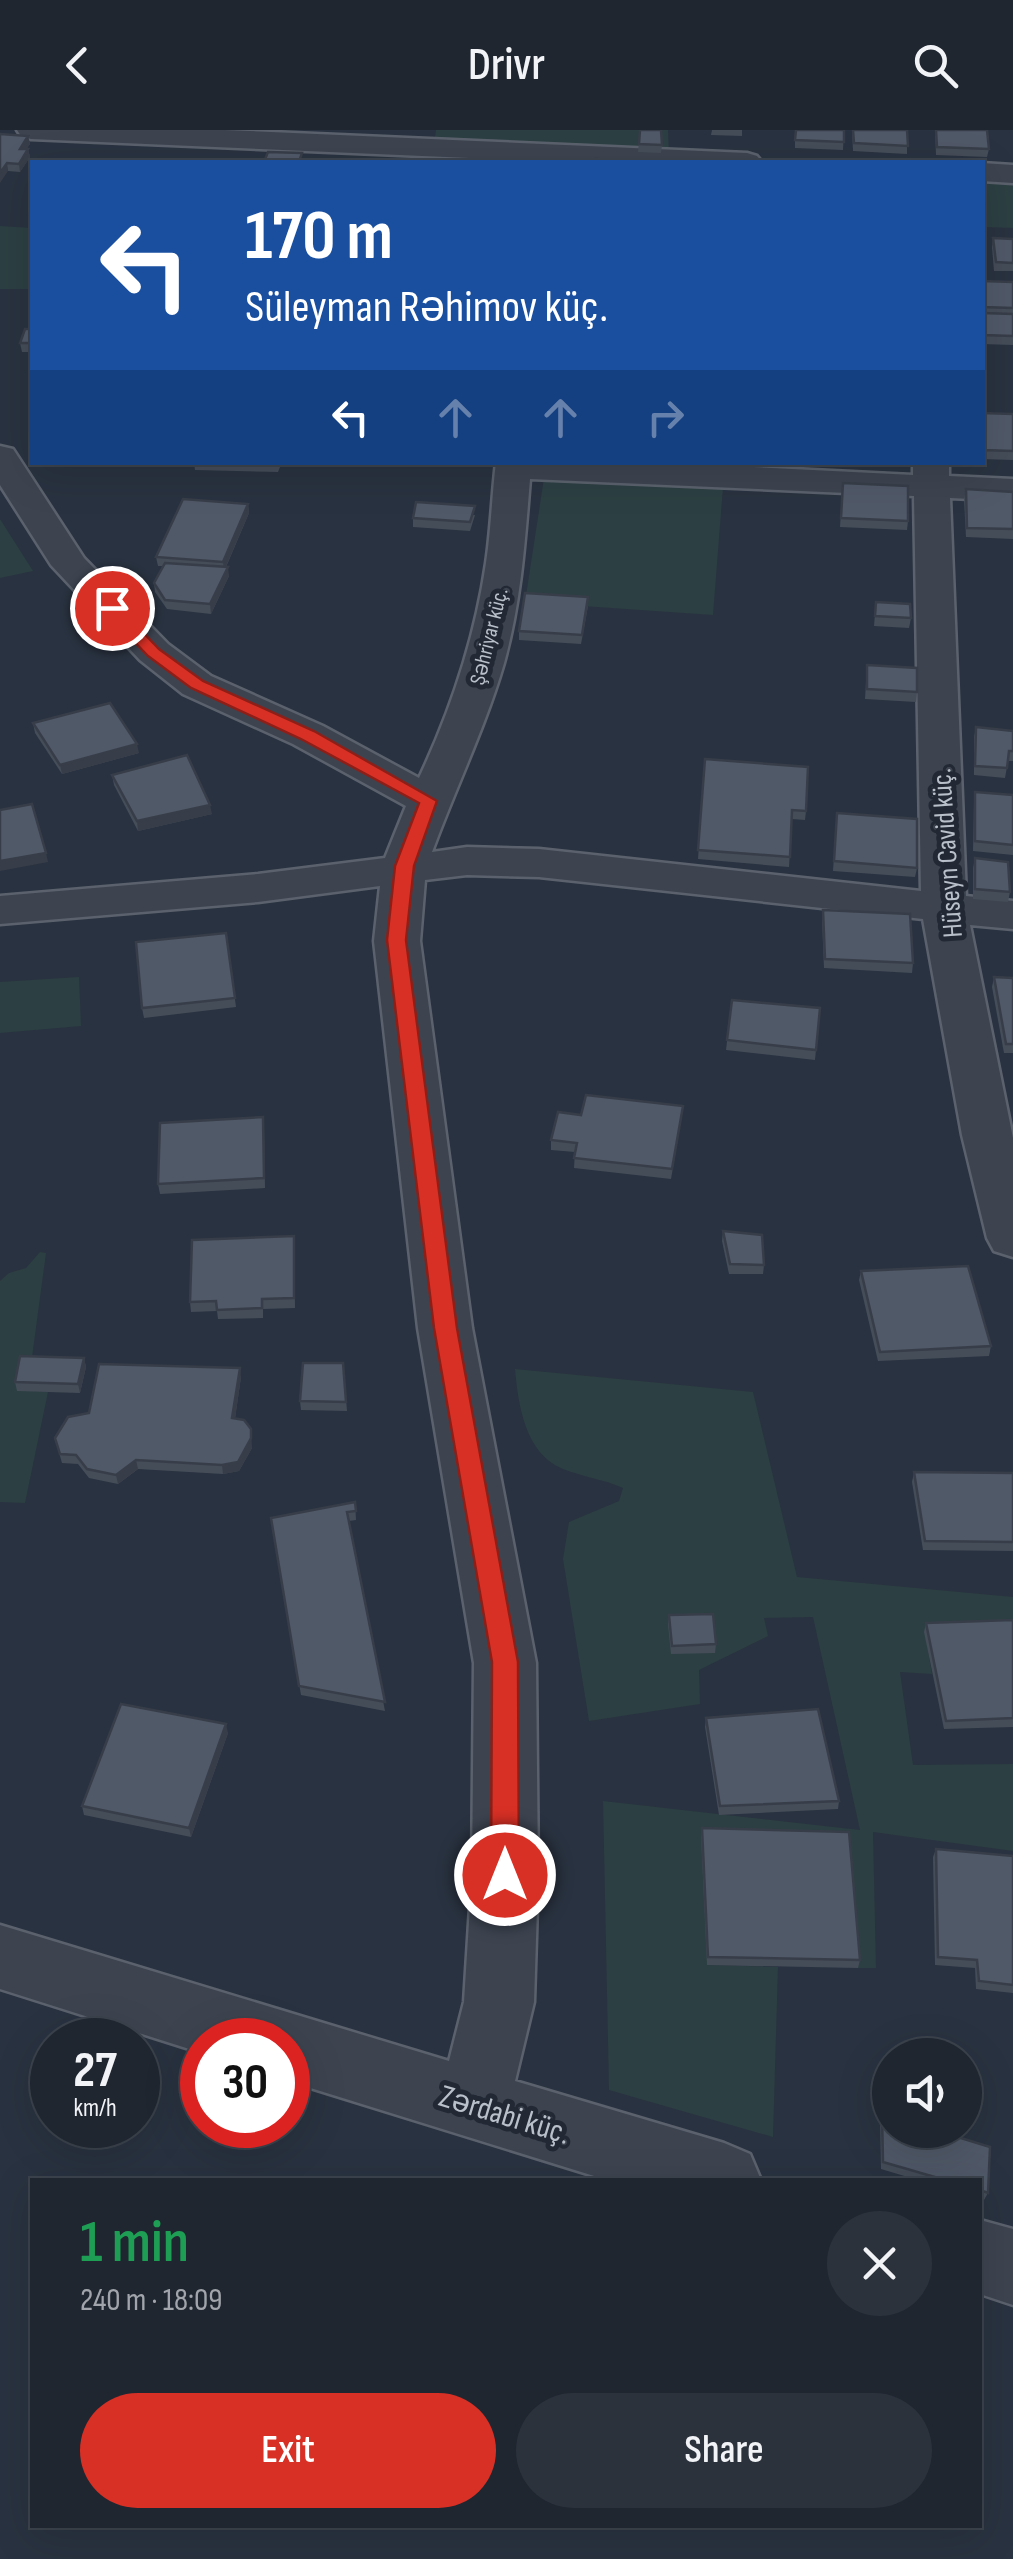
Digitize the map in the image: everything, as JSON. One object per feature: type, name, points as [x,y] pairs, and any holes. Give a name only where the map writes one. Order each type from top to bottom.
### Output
[{"type":"street","points":[[32,130],[210,151],[688,160],[688,130]]},
{"type":"street","points":[[985,172],[1013,174]]},
{"type":"street","points":[[5,441],[70,565],[154,652],[197,685],[308,735],[428,801]]},
{"type":"street","points":[[514,465],[932,474],[1013,490]]},
{"type":"street","name":"Şəhriyar küç.","points":[[474,2105],[499,2002],[505,1875],[505,1662],[445,1328],[397,940],[404,866],[428,801],[450,760],[491,634],[504,571],[514,465]]},
{"type":"street","name":"Hüseyn Cavid küç.","points":[[932,474],[944,908],[987,1136],[1013,1238]]},
{"type":"street","points":[[0,910],[258,888],[404,866],[466,861],[538,863],[1013,915]]},
{"type":"street","points":[[0,1957],[195,2018]]},
{"type":"street","name":"Zərdabi küç.","points":[[310,2054],[717,2178]]},
{"type":"street","points":[[982,2258],[1013,2267]]},
{"type":"shaded area","points":[[436,130],[668,130],[669,153],[434,144]]},
{"type":"shaded area","points":[[985,182],[1013,184],[1013,228],[985,227]]},
{"type":"shaded area","points":[[0,226],[30,228],[30,289],[0,289]]},
{"type":"shaded area","points":[[544,478],[723,487],[713,615],[525,602]]},
{"type":"shaded area","points":[[0,519],[33,571],[0,578]]},
{"type":"shaded area","points":[[79,977],[81,1026],[0,1033],[0,982]]},
{"type":"shaded area","points":[[40,1252],[46,1253],[31,1365],[17,1390],[48,1392],[25,1503],[0,1502],[0,1281],[9,1273],[26,1268]]},
{"type":"shaded area","points":[[515,1369],[753,1392],[797,1577],[1013,1597],[1013,1629],[925,1632],[932,1674],[900,1672],[913,1765],[1013,1764],[1013,1851],[873,1832],[876,1968],[858,1968],[846,1840],[707,1965],[778,1967],[773,2137],[609,2090],[603,1801],[860,1830],[813,1617],[764,1618],[768,1636],[699,1670],[700,1704],[589,1721],[563,1559],[569,1522],[619,1501],[623,1488],[563,1469],[540,1452],[521,1412]]},
{"type":"building","points":[[640,130],[661,130],[662,145],[639,144]]},
{"type":"building","points":[[796,130],[844,130],[844,142],[795,140]]},
{"type":"building","points":[[853,130],[907,130],[908,146],[854,143]]},
{"type":"building","points":[[936,130],[987,130],[989,149],[937,147]]},
{"type":"building","points":[[0,134],[28,136],[20,149],[28,149],[19,164],[7,163],[0,173]]},
{"type":"building","points":[[268,152],[302,153],[300,160],[265,160]]},
{"type":"building","points":[[993,238],[1013,239],[1013,263],[996,262]]},
{"type":"building","points":[[985,281],[1013,282],[1013,308],[985,307]]},
{"type":"building","points":[[985,313],[1013,314],[1013,336],[985,335]]},
{"type":"building","points":[[25,329],[30,329],[30,343],[20,343]]},
{"type":"building","points":[[985,413],[1013,414],[1013,451],[985,450]]},
{"type":"building","points":[[843,483],[908,486],[908,521],[841,518]]},
{"type":"building","points":[[966,489],[1013,492],[1013,529],[967,528]]},
{"type":"building","points":[[183,499],[248,504],[223,562],[156,557]]},
{"type":"building","points":[[416,502],[475,506],[470,522],[413,518]]},
{"type":"building","points":[[165,563],[228,567],[210,604],[165,600],[154,583]]},
{"type":"building","points":[[525,593],[588,597],[582,635],[519,631]]},
{"type":"building","points":[[876,602],[910,604],[911,618],[875,616]]},
{"type":"building","points":[[867,665],[917,668],[917,692],[867,689]]},
{"type":"building","points":[[110,703],[137,744],[60,765],[33,723]]},
{"type":"building","points":[[976,727],[1013,731],[1013,751],[1009,751],[1007,768],[975,766]]},
{"type":"building","points":[[187,755],[210,805],[137,821],[112,775]]},
{"type":"building","points":[[705,759],[808,767],[806,811],[792,810],[790,857],[698,850]]},
{"type":"building","points":[[975,792],[1013,795],[1013,845],[975,841]]},
{"type":"building","points":[[32,804],[46,853],[0,861],[0,810]]},
{"type":"building","points":[[837,813],[917,819],[917,868],[834,861]]},
{"type":"building","points":[[975,858],[1008,862],[1010,892],[975,889]]},
{"type":"building","points":[[823,910],[910,914],[913,963],[825,959]]},
{"type":"building","points":[[226,933],[235,998],[142,1008],[136,942]]},
{"type":"building","points":[[994,977],[1013,978],[1013,1044],[1006,1044]]},
{"type":"building","points":[[732,1000],[820,1008],[816,1050],[727,1040]]},
{"type":"building","points":[[586,1095],[683,1106],[672,1169],[574,1158],[577,1143],[551,1140],[558,1112],[581,1115]]},
{"type":"building","points":[[263,1117],[264,1178],[158,1184],[160,1123]]},
{"type":"building","points":[[723,1231],[762,1235],[764,1265],[730,1264]]},
{"type":"building","points":[[294,1236],[294,1298],[262,1299],[262,1308],[217,1310],[216,1301],[190,1302],[192,1240]]},
{"type":"building","points":[[968,1266],[991,1346],[880,1352],[861,1271]]},
{"type":"building","points":[[20,1356],[84,1358],[78,1384],[15,1382]]},
{"type":"building","points":[[303,1363],[343,1363],[346,1402],[300,1401]]},
{"type":"building","points":[[99,1364],[240,1368],[232,1418],[244,1420],[251,1429],[251,1438],[238,1462],[222,1465],[136,1460],[116,1475],[87,1469],[76,1455],[60,1454],[55,1438],[68,1417],[89,1413]]},
{"type":"building","points":[[914,1472],[1013,1473],[1013,1542],[925,1541]]},
{"type":"building","points":[[355,1502],[356,1511],[347,1512],[385,1702],[299,1686],[271,1518]]},
{"type":"building","points":[[713,1614],[716,1644],[672,1646],[669,1615]]},
{"type":"building","points":[[1013,1620],[1013,1718],[946,1721],[926,1623]]},
{"type":"building","points":[[121,1704],[226,1724],[189,1828],[82,1806]]},
{"type":"building","points":[[818,1709],[839,1801],[720,1806],[706,1718]]},
{"type":"building","points":[[702,1828],[849,1832],[860,1960],[708,1957]]},
{"type":"building","points":[[936,1849],[1013,1856],[1013,1985],[979,1981],[977,1960],[938,1957]]},
{"type":"building","points":[[990,2147],[988,2193],[982,2191],[982,2178],[938,2178],[883,2162],[883,2148]]},
{"type":"route","points":[[112,608],[154,652],[197,685],[308,735],[428,801],[404,866],[397,940],[445,1328],[505,1662],[505,1875]]}]
